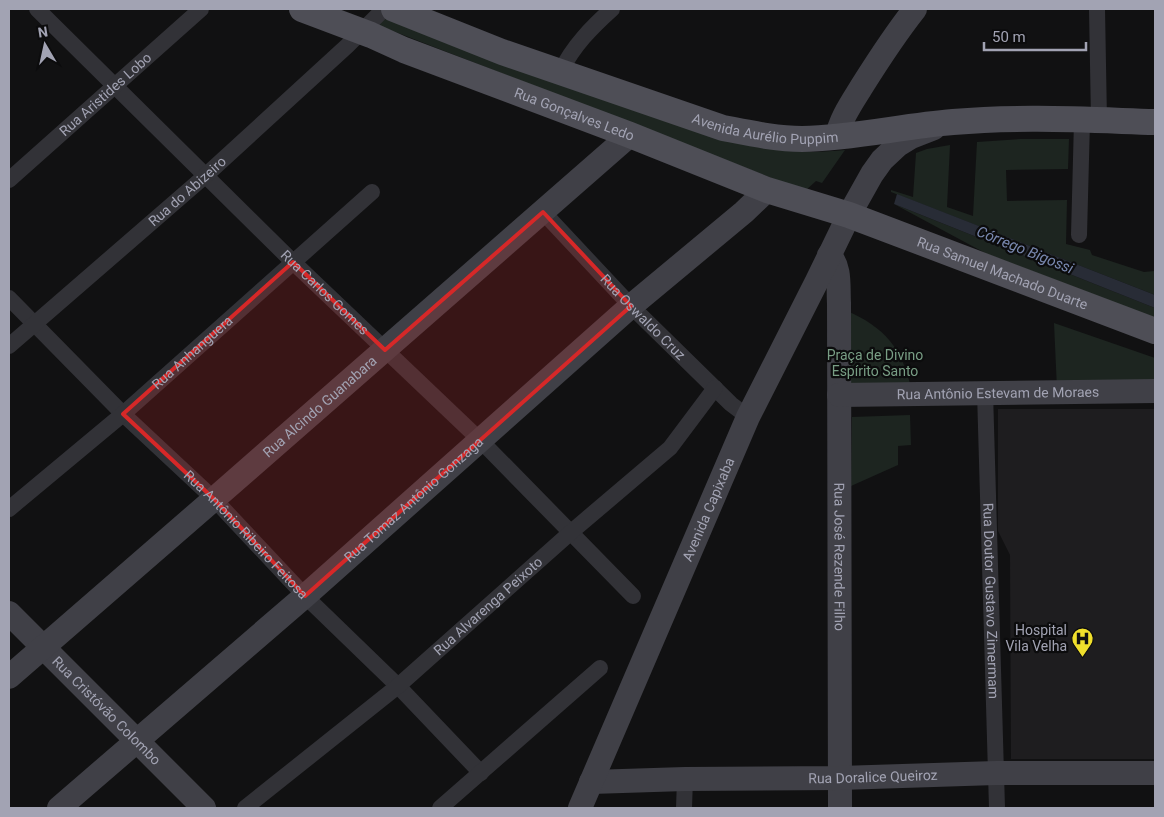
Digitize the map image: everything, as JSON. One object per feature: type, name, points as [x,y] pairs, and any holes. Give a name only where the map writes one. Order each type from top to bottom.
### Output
[{"type":"main road","name":"Rua Gonçalves Ledo","points":[[302,9],[404,50],[630,135],[767,190],[849,215]]},
{"type":"main road","name":"Avenida Aurélio Puppim","points":[[394,9],[502,52],[723,128],[758,135],[800,139],[837,138],[952,122],[1016,119],[1155,122]]},
{"type":"main road","name":"Rua Samuel Machado Duarte","points":[[849,215],[1155,331]]},
{"type":"street","name":"Rua Carlos Gomes","points":[[38,9],[293,262],[480,440],[633,596]]},
{"type":"street","name":"Rua Aristides Lobo","points":[[9,180],[201,9]]},
{"type":"street","name":"Rua do Abizeiro","points":[[9,346],[205,176],[362,32],[384,9]]},
{"type":"street","points":[[560,71],[577,45],[596,23],[612,9]]},
{"type":"street","points":[[837,138],[839,127],[858,94],[887,47],[915,9]]},
{"type":"street","points":[[1079,235],[1091,120],[1097,9]]},
{"type":"street","name":"Avenida Capixaba","points":[[580,808],[748,417],[849,215],[872,174],[882,160],[898,145],[912,137],[952,122]]},
{"type":"street","name":"Rua Alcindo Guanabara","points":[[9,676],[630,135]]},
{"type":"street","name":"Rua Tomaz Antônio Gonzaga","points":[[59,808],[305,596],[631,306],[744,212],[767,190]]},
{"type":"street","name":"Rua Anhanguera","points":[[9,509],[123,414],[372,192]]},
{"type":"street","name":"Rua Oswaldo Cruz","points":[[543,212],[631,306],[731,404],[748,417]]},
{"type":"street","name":"Rua José Rezende Filho","points":[[829,255],[833,258],[837,269],[839,303],[840,808]]},
{"type":"street","points":[[817,281],[830,290],[839,303]]},
{"type":"street","name":"Rua Antônio Ribeiro Feitosa","points":[[9,298],[123,414],[214,499],[305,596],[398,686],[481,773]]},
{"type":"street","name":"Rua Alvarenga Peixoto","points":[[245,808],[398,686],[570,533],[670,448],[715,388]]},
{"type":"street","name":"Rua Antônio Estevam de Moraes","points":[[839,395],[1155,391]]},
{"type":"street","name":"Rua Doutor Gustavo Zimermam","points":[[985,392],[998,808]]},
{"type":"street","name":"Rua Cristóvão Colombo","points":[[9,613],[204,808]]},
{"type":"street","points":[[440,808],[600,668]]},
{"type":"street","name":"Rua Doralice Queiroz","points":[[591,782],[840,778],[996,773],[1155,773]]},
{"type":"street","points":[[684,808],[685,780]]},
{"type":"highlighted area","points":[[543,212],[631,306],[305,596],[214,499],[123,414],[293,262],[385,350]]},
{"type":"shaded area","name":"Hospital Vila Velha","points":[[998,409],[1155,409],[1155,759],[1011,759],[1010,555],[998,531]]},
{"type":"green space","points":[[382,14],[741,144],[793,151],[845,150],[822,183],[816,181],[805,191],[375,24]]},
{"type":"green space","points":[[1021,139],[1069,139],[1068,169],[1006,170],[1007,201],[1067,200],[1066,244],[1090,250],[1092,255],[1144,272],[1154,271],[1155,295],[891,192],[891,190],[913,197],[916,153],[950,145],[947,207],[973,216],[977,142]]},
{"type":"green space","points":[[894,204],[1155,308],[1155,318],[987,254]]},
{"type":"green space","name":"Praça de Divino Espírito Santo","points":[[847,311],[871,324],[890,341],[902,361],[911,388],[850,389]]},
{"type":"green space","points":[[1054,323],[1155,358],[1155,388],[1057,389]]},
{"type":"green space","name":"Praça de Divino Espírito Santo","points":[[910,415],[911,445],[898,446],[898,465],[851,486],[852,417]]},
{"type":"water","name":"Córrego Bigossi","points":[[897,194],[1155,295],[1155,308],[894,204]]},
{"type":"place","name":"Hospital Vila Velha","points":[[1083,657]]}]
